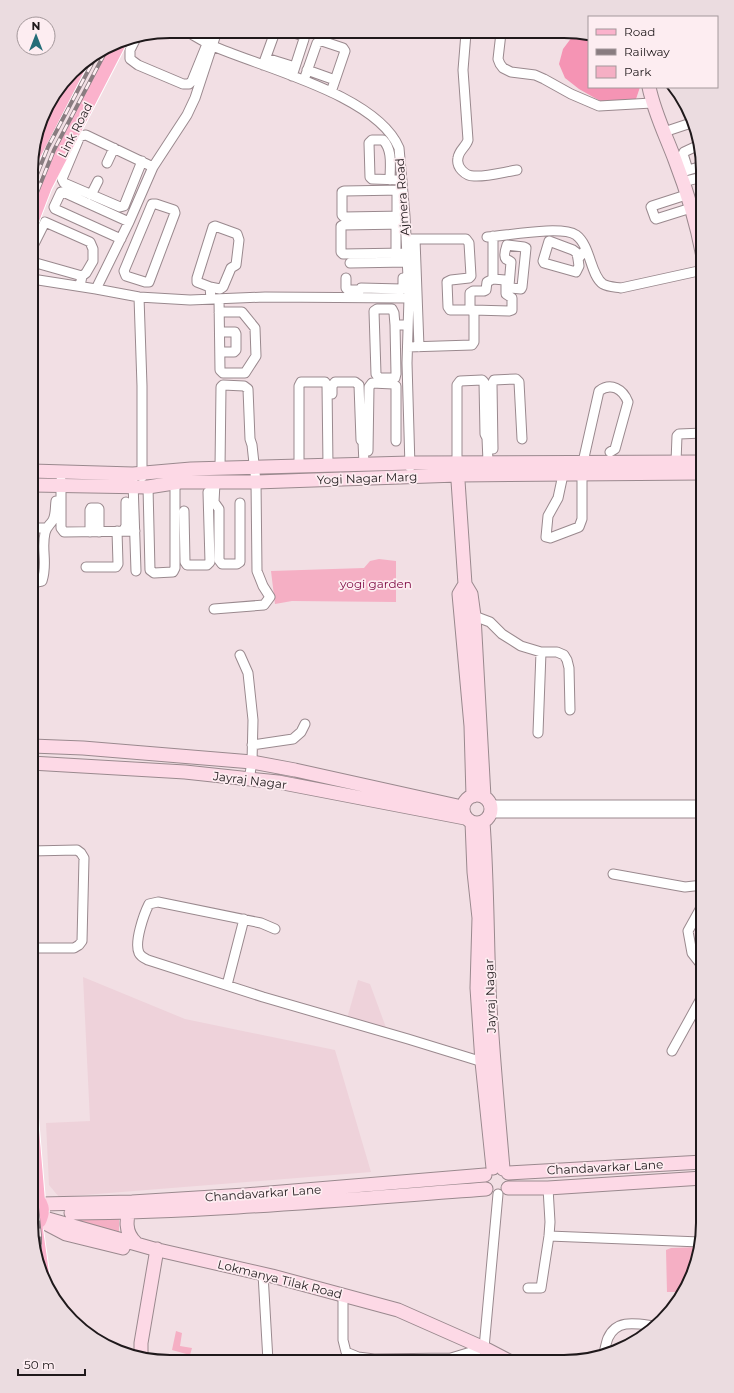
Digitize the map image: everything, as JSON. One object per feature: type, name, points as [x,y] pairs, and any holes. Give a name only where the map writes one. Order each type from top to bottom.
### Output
[{"type":"main road","name":"Link Road","points":[[38,216],[45,186],[120,48]]},
{"type":"main road","points":[[41,140],[70,84]]},
{"type":"main road","points":[[38,1224],[39,1239]]},
{"type":"street","name":"Ajmera Road","points":[[199,38],[210,44],[293,71],[304,80],[358,106],[380,122],[388,139],[395,140],[398,148],[401,219],[406,238],[405,259],[409,298],[407,363],[410,477]]},
{"type":"street","points":[[123,47],[130,59],[138,65],[184,84],[189,84],[192,81],[213,38]]},
{"type":"street","points":[[264,61],[273,38]]},
{"type":"street","points":[[293,71],[304,38]]},
{"type":"street","points":[[466,38],[463,70],[468,140],[466,145],[460,151],[457,162],[460,169],[467,174],[474,176],[517,170]]},
{"type":"street","points":[[500,38],[498,59],[500,64],[511,72],[535,75],[571,94],[599,106],[652,103]]},
{"type":"street","points":[[304,80],[317,43],[322,41],[343,48],[345,51],[331,92]]},
{"type":"street","points":[[96,289],[116,248],[118,238],[153,167],[187,115],[195,98],[210,44]]},
{"type":"street","points":[[307,70],[335,80]]},
{"type":"street","points":[[649,88],[652,103],[671,150],[683,174],[696,214]]},
{"type":"street","points":[[664,132],[688,124]]},
{"type":"street","points":[[142,162],[124,206],[120,207],[64,183],[62,178],[80,136],[86,135],[153,167]]},
{"type":"street","points":[[390,180],[390,154],[388,139],[372,140],[369,143],[370,177],[372,179],[390,180],[400,187]]},
{"type":"street","points":[[671,150],[693,143]]},
{"type":"street","points":[[107,163],[114,148]]},
{"type":"street","points":[[683,174],[683,154],[694,148]]},
{"type":"street","points":[[696,169],[683,174],[651,208],[656,219],[696,217]]},
{"type":"street","points":[[683,174],[696,176]]},
{"type":"street","points":[[91,195],[98,182]]},
{"type":"street","points":[[400,187],[344,191],[342,192],[342,215],[344,217],[401,219]]},
{"type":"street","points":[[118,238],[55,209],[54,207],[61,192],[146,219]]},
{"type":"street","points":[[125,201],[130,215]]},
{"type":"street","points":[[152,204],[174,210],[175,213],[149,282],[126,276],[124,271],[131,255],[152,204]]},
{"type":"street","points":[[396,248],[401,219]]},
{"type":"street","points":[[401,219],[343,224],[341,226],[341,252],[343,254],[405,259]]},
{"type":"street","points":[[38,220],[90,242],[93,248],[93,261],[86,273],[82,276],[80,286]]},
{"type":"street","points":[[210,287],[220,289],[224,287],[231,268],[236,265],[239,240],[237,234],[215,226],[213,228],[197,282],[210,287],[219,312],[220,370],[223,373],[245,373],[256,356],[255,328],[242,312],[219,312]]},
{"type":"street","points":[[549,241],[573,250],[576,253],[579,266],[576,272],[544,263],[543,261],[549,241],[552,231]]},
{"type":"street","points":[[493,279],[490,237],[552,231],[576,235],[586,248],[596,274],[602,283],[610,286],[621,288],[696,272]]},
{"type":"street","points":[[521,234],[521,246]]},
{"type":"street","points":[[406,238],[466,239],[469,243],[471,276],[469,278],[451,280],[447,282],[448,307],[450,310],[471,310],[474,313],[474,342],[472,345],[408,347]]},
{"type":"street","points":[[415,239],[419,347]]},
{"type":"street","points":[[508,245],[521,246],[526,248],[522,287],[521,289],[511,288],[509,286],[511,262],[505,257],[506,247],[508,245]]},
{"type":"street","points":[[116,248],[131,255]]},
{"type":"street","points":[[578,259],[586,248]]},
{"type":"street","points":[[38,259],[82,276]]},
{"type":"street","points":[[350,263],[405,259]]},
{"type":"street","points":[[346,278],[346,288],[348,290],[366,288],[403,288],[405,259]]},
{"type":"street","points":[[493,279],[505,280],[506,294],[512,298],[512,310],[470,309],[470,294],[473,291],[486,290],[487,282],[493,279]]},
{"type":"street","points":[[38,280],[139,297],[215,299],[265,297],[409,298]]},
{"type":"street","points":[[366,288],[366,298]]},
{"type":"street","points":[[387,289],[387,298]]},
{"type":"street","points":[[136,570],[135,531],[140,482],[139,297]]},
{"type":"street","points":[[392,309],[394,313],[395,325],[395,378],[379,378],[376,374],[374,310],[392,309]]},
{"type":"street","points":[[395,325],[408,326]]},
{"type":"street","points":[[220,332],[235,332],[236,334],[236,350],[234,352],[220,352]]},
{"type":"street","points":[[396,364],[407,363]]},
{"type":"street","points":[[491,462],[492,384],[494,380],[516,379],[519,382],[522,439]]},
{"type":"street","points":[[491,462],[485,434],[484,382],[482,380],[460,382],[457,385],[457,469],[465,584],[471,594],[474,616],[477,810],[630,809],[696,806]]},
{"type":"street","points":[[299,467],[299,386],[301,382],[325,382],[328,385],[330,466]]},
{"type":"street","points":[[330,466],[332,386],[335,382],[355,382],[358,386],[360,440],[363,442],[366,464]]},
{"type":"street","points":[[366,464],[369,387],[372,383],[393,384],[396,386],[396,441]]},
{"type":"street","points":[[214,609],[264,605],[270,597],[263,586],[257,570],[256,482],[250,439],[248,389],[244,386],[221,387],[220,468]]},
{"type":"street","points":[[564,468],[558,498],[548,516],[546,537],[550,538],[579,527],[582,519],[582,468],[599,391],[608,387],[617,388],[626,395],[628,402],[615,449],[615,463]]},
{"type":"street","points":[[396,410],[409,410]]},
{"type":"street","points":[[671,466],[676,436],[679,434],[696,434]]},
{"type":"street","name":"Yogi Nagar Marg","points":[[38,485],[59,486],[140,482],[211,483],[410,477],[491,462],[519,468]]},
{"type":"street","name":"Yogi Nagar Marg","points":[[38,471],[140,482],[191,469],[410,463],[457,469],[582,468],[615,463],[671,466],[696,471]]},
{"type":"street","name":"Yogi Nagar Marg","points":[[671,466],[696,463]]},
{"type":"street","points":[[59,473],[61,528],[64,532],[135,531]]},
{"type":"street","points":[[140,482],[150,570],[154,573],[173,572],[175,568],[175,483]]},
{"type":"street","points":[[184,511],[185,562],[187,565],[207,564],[210,562],[211,483]]},
{"type":"street","points":[[211,483],[214,502],[219,509],[219,560],[222,564],[237,564],[240,562],[240,503]]},
{"type":"street","points":[[38,582],[42,581],[45,570],[43,540],[46,528],[53,520],[59,486]]},
{"type":"street","points":[[86,567],[116,567],[118,564],[120,531],[126,526],[126,502]]},
{"type":"street","points":[[240,523],[256,522]]},
{"type":"street","points":[[38,528],[46,528]]},
{"type":"street","points":[[465,584],[459,594],[475,720]]},
{"type":"street","points":[[474,616],[490,622],[502,634],[521,646],[541,652],[557,652],[564,656],[567,660],[570,710]]},
{"type":"street","points":[[538,733],[541,652]]},
{"type":"street","points":[[240,656],[248,673],[251,692],[253,720],[252,762],[249,780]]},
{"type":"street","points":[[252,745],[293,739],[301,732],[305,724]]},
{"type":"street","name":"Jayraj Nagar","points":[[38,746],[84,748],[252,762],[477,810]]},
{"type":"street","name":"Jayraj Nagar","points":[[38,762],[185,772],[278,782],[477,810]]},
{"type":"street","points":[[630,809],[696,813]]},
{"type":"street","name":"Jayraj Nagar","points":[[477,810],[482,906],[483,988],[497,1171]]},
{"type":"street","points":[[38,852],[77,850],[84,858],[82,941],[79,946],[74,948],[38,948]]},
{"type":"street","points":[[613,874],[685,887],[696,886]]},
{"type":"street","points":[[275,929],[261,923],[244,919],[158,902],[149,904],[146,911],[140,932],[138,944],[139,952],[142,958],[339,1019],[408,1038],[488,1064]]},
{"type":"street","points":[[696,917],[688,931],[692,953],[696,958]]},
{"type":"street","points":[[227,985],[244,919]]},
{"type":"street","points":[[672,1051],[696,1008]]},
{"type":"street","name":"Chandavarkar Lane","points":[[38,1212],[130,1207],[497,1171],[696,1162]]},
{"type":"street","points":[[497,1171],[510,1178],[510,1183],[498,1191],[484,1180],[497,1171]]},
{"type":"street","name":"Chandavarkar Lane","points":[[130,1207],[227,1207],[696,1178]]},
{"type":"street","points":[[528,1288],[541,1288],[550,1222],[548,1188]]},
{"type":"street","points":[[461,1355],[481,1349],[498,1191]]},
{"type":"street","points":[[130,1207],[127,1226],[129,1234],[136,1243]]},
{"type":"street","name":"Lokmanya Tilak Road","points":[[38,1212],[136,1243],[153,1252]]},
{"type":"street","name":"Lokmanya Tilak Road","points":[[38,1213],[66,1234],[263,1277],[343,1299],[398,1310],[495,1355]]},
{"type":"street","points":[[549,1236],[694,1242]]},
{"type":"street","points":[[132,1349],[137,1312],[153,1252]]},
{"type":"street","points":[[141,1351],[153,1252]]},
{"type":"street","points":[[263,1277],[268,1355]]},
{"type":"street","points":[[343,1299],[343,1340],[346,1352],[353,1355]]},
{"type":"street","points":[[605,1348],[608,1337],[616,1327],[628,1323],[648,1325]]},
{"type":"street","name":"Lokmanya Tilak Road","points":[[481,1349],[488,1355]]},
{"type":"shaded area","points":[[571,38],[588,41],[588,88],[640,88],[636,99],[626,104],[602,102],[579,89],[565,78],[559,64],[563,49]]},
{"type":"shaded area","points":[[83,977],[185,1019],[335,1050],[371,1172],[59,1197],[49,1185],[46,1123],[90,1121]]},
{"type":"shaded area","points":[[358,980],[370,984],[388,1033],[346,1022]]},
{"type":"green space","name":"yogi garden","points":[[379,559],[396,561],[396,602],[292,601],[275,604],[271,571],[364,568],[370,561]]},
{"type":"green space","points":[[119,1218],[119,1233],[65,1219]]},
{"type":"green space","points":[[693,1247],[686,1274],[676,1292],[667,1292],[666,1250],[671,1248]]},
{"type":"green space","points":[[176,1331],[182,1333],[180,1346],[192,1348],[190,1355],[172,1350]]},
{"type":"railway","points":[[38,190],[54,150],[103,57]]},
{"type":"railway","points":[[38,172],[48,147],[92,63]]},
{"type":"railway","points":[[38,1217],[40,1243]]}]
